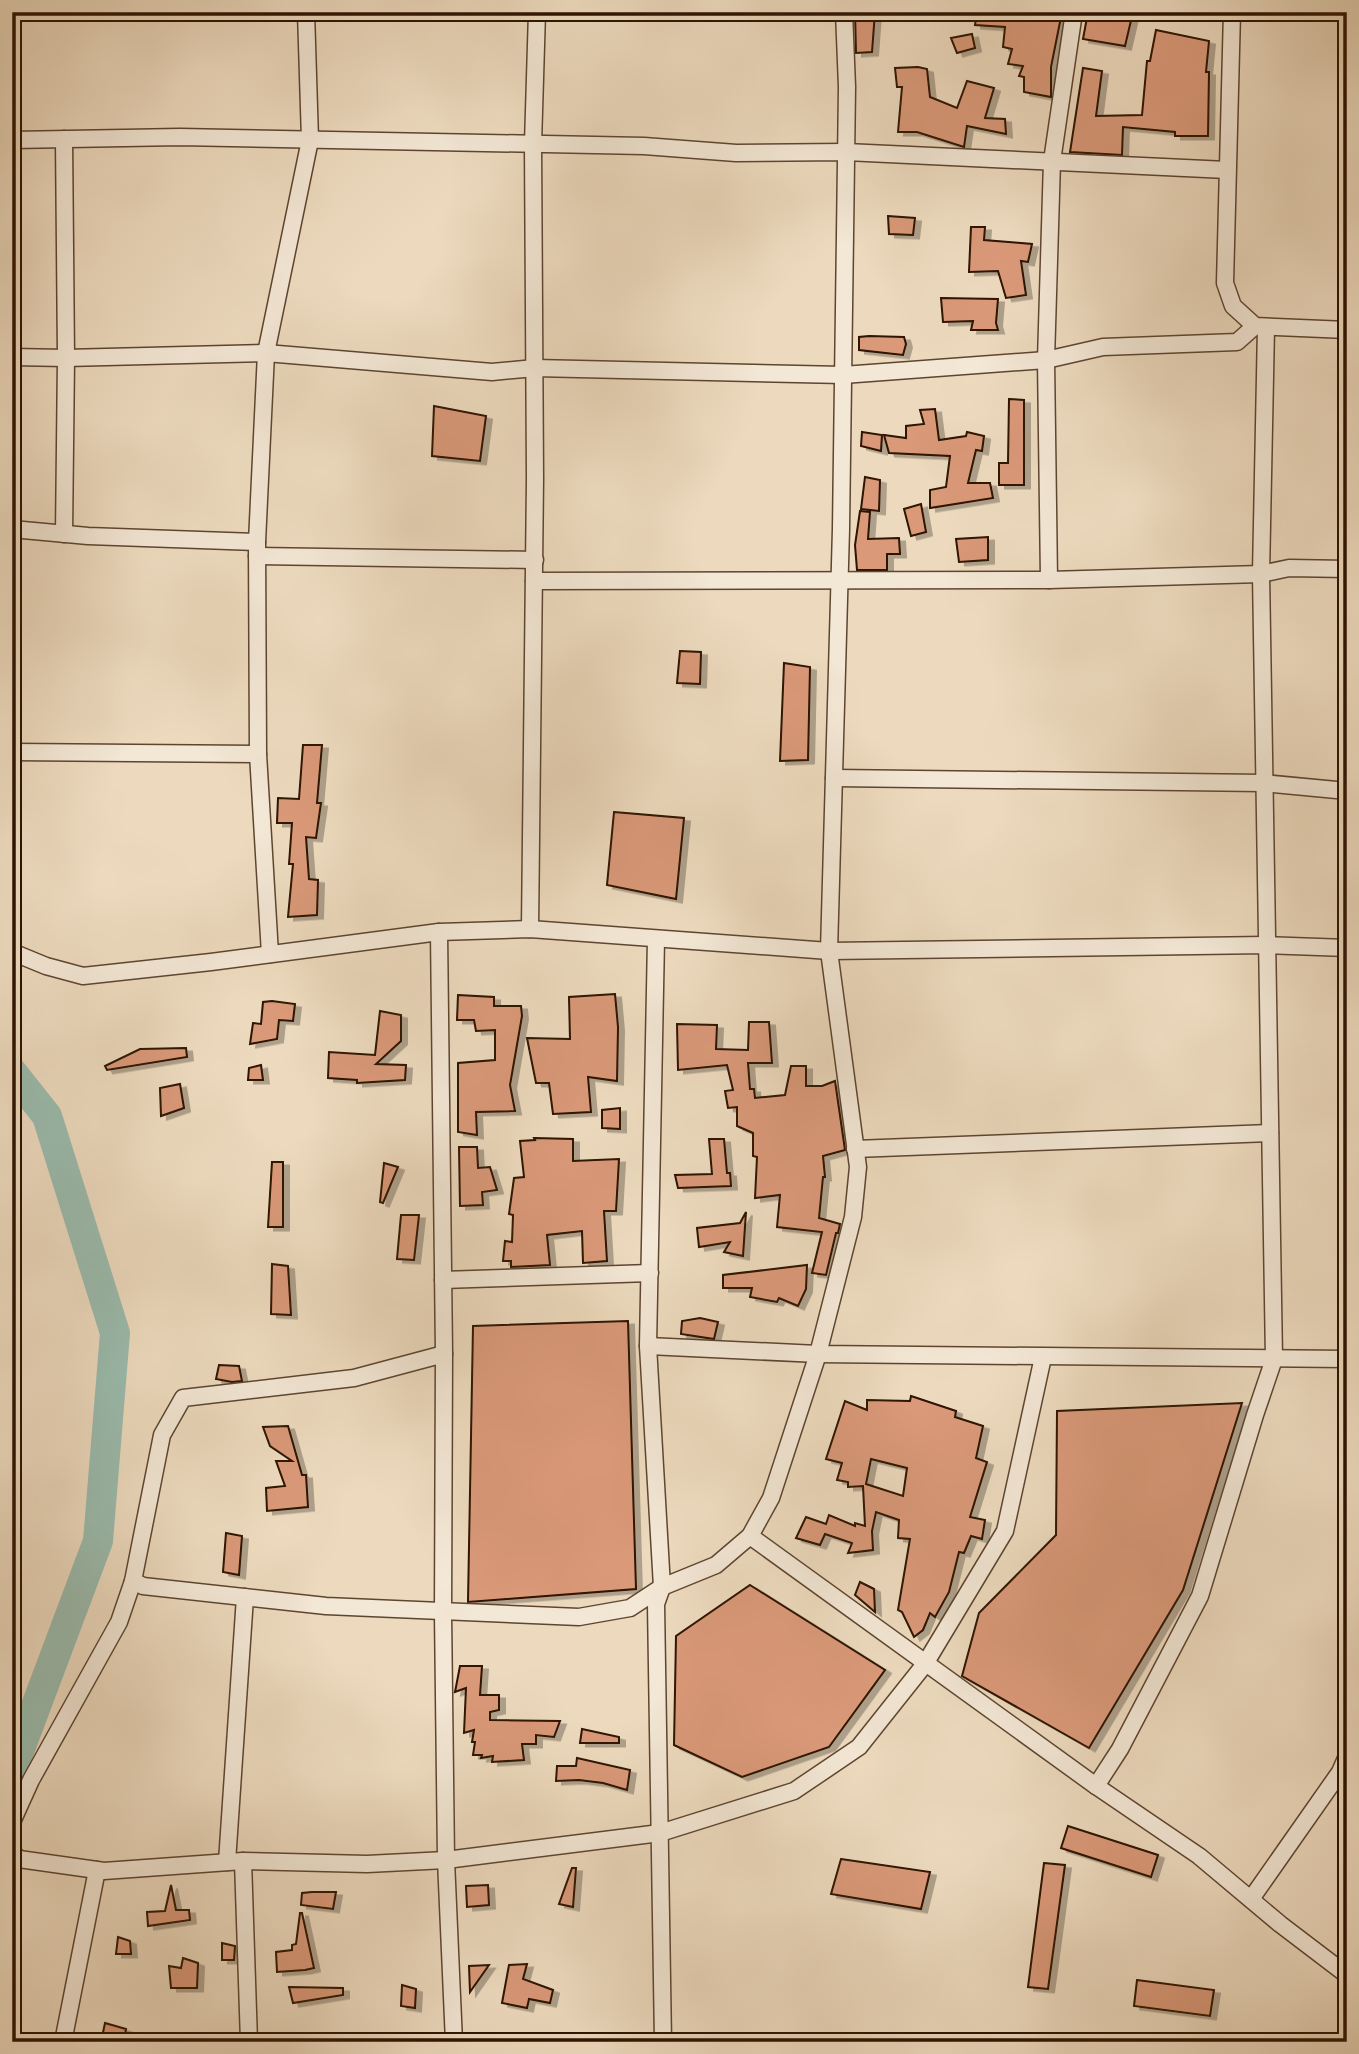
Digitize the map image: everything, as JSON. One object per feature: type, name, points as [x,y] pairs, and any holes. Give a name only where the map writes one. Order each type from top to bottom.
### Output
[{"type":"street","points":[[270,954],[258,754],[257,549],[266,353],[310,140],[306,12]]},
{"type":"street","points":[[530,929],[535,560],[533,144],[537,12]]},
{"type":"street","points":[[133,1581],[143,1586],[327,1606],[579,1618],[631,1608],[662,1587],[716,1565],[750,1536],[771,1498],[818,1353],[853,1217],[858,1167],[829,951],[839,581],[846,152],[844,12]]},
{"type":"street","points":[[1049,580],[1046,360],[1052,162],[1074,12]]},
{"type":"street","points":[[1232,12],[1225,283],[1233,306],[1260,327]]},
{"type":"street","points":[[12,139],[180,137],[644,146],[736,153],[846,152],[1227,170]]},
{"type":"street","points":[[64,139],[64,534]]},
{"type":"street","points":[[1096,1786],[1120,1749],[1200,1596],[1274,1359],[1266,945],[1260,327]]},
{"type":"street","points":[[12,356],[66,358],[266,353],[492,372],[535,368],[842,375],[1046,360],[1103,347],[1237,342],[1260,327],[1347,330]]},
{"type":"street","points":[[12,529],[257,549],[535,560]]},
{"type":"street","points":[[534,581],[1049,580],[1261,574],[1289,568],[1347,569]]},
{"type":"street","points":[[12,752],[258,754]]},
{"type":"street","points":[[834,778],[1264,783],[1347,791]]},
{"type":"street","points":[[12,952],[46,966],[83,976],[439,932],[530,929],[829,951],[1266,945],[1347,948]]},
{"type":"street","points":[[439,932],[446,1860],[454,2042]]},
{"type":"street","points":[[656,939],[648,1346],[662,1587],[656,1604],[663,2042]]},
{"type":"street","points":[[855,1149],[1270,1133]]},
{"type":"street","points":[[443,1280],[650,1273]]},
{"type":"street","points":[[648,1346],[818,1353],[1347,1359]]},
{"type":"street","points":[[12,1822],[31,1780],[119,1622],[133,1581],[162,1435],[183,1398],[354,1378],[444,1354]]},
{"type":"street","points":[[12,1852],[19,1859],[97,1870],[235,1861],[367,1864],[446,1860],[660,1833],[794,1791],[859,1747],[925,1664],[1005,1531],[1043,1357]]},
{"type":"street","points":[[750,1536],[1096,1786],[1199,1856],[1347,1975]]},
{"type":"street","points":[[245,1597],[235,1861],[249,2042]]},
{"type":"street","points":[[1251,1899],[1340,1772],[1347,1756]]},
{"type":"street","points":[[64,2042],[97,1870]]},
{"type":"building","points":[[855,12],[875,12],[872,52],[856,53]]},
{"type":"building","points":[[977,12],[1062,12],[1051,67],[1051,97],[1024,92],[1024,77],[1019,76],[1023,66],[1008,64],[1012,49],[1003,47],[1005,27],[975,25]]},
{"type":"building","points":[[1088,12],[1133,12],[1125,46],[1083,39]]},
{"type":"building","points":[[1156,30],[1209,41],[1206,72],[1209,72],[1208,136],[1175,136],[1175,132],[1123,127],[1122,155],[1070,152],[1083,68],[1102,71],[1096,116],[1142,115],[1147,61],[1150,61]]},
{"type":"building","points":[[972,34],[975,48],[957,53],[951,38]]},
{"type":"building","points":[[895,68],[927,69],[930,97],[957,108],[967,81],[994,88],[985,118],[1005,119],[1006,134],[967,126],[964,147],[917,132],[898,132],[902,87],[897,87]]},
{"type":"building","points":[[888,216],[915,218],[913,235],[889,234]]},
{"type":"building","points":[[971,227],[985,227],[984,240],[1032,244],[1028,262],[1021,261],[1026,295],[1006,298],[998,271],[969,272]]},
{"type":"building","points":[[941,298],[998,299],[998,330],[971,330],[973,321],[943,322]]},
{"type":"building","points":[[859,337],[904,337],[906,344],[903,355],[859,350]]},
{"type":"building","points":[[1009,399],[1024,400],[1024,485],[999,485],[999,463],[1008,463]]},
{"type":"building","points":[[434,406],[486,416],[480,461],[432,456]]},
{"type":"building","points":[[935,409],[939,440],[966,436],[967,432],[984,436],[982,451],[976,450],[968,483],[990,483],[993,498],[930,508],[930,490],[946,487],[950,456],[889,453],[884,435],[906,438],[906,426],[924,424],[920,410]]},
{"type":"building","points":[[862,432],[882,435],[881,451],[861,446]]},
{"type":"building","points":[[865,477],[880,480],[879,511],[861,509]]},
{"type":"building","points":[[921,504],[926,532],[911,536],[904,509]]},
{"type":"building","points":[[860,511],[870,512],[868,539],[899,538],[900,554],[887,554],[887,570],[857,570],[855,545]]},
{"type":"building","points":[[988,537],[988,560],[959,562],[956,539]]},
{"type":"building","points":[[680,651],[701,652],[700,684],[677,683]]},
{"type":"building","points":[[784,663],[810,667],[808,760],[780,761]]},
{"type":"building","points":[[303,745],[322,745],[317,803],[321,803],[316,838],[306,837],[309,879],[318,880],[317,915],[288,917],[293,864],[289,864],[292,823],[277,823],[278,798],[299,799]]},
{"type":"building","points":[[614,812],[684,818],[676,899],[607,885]]},
{"type":"building","points":[[615,994],[618,1027],[617,1081],[588,1077],[591,1112],[553,1114],[549,1083],[536,1083],[527,1038],[570,1039],[569,997]]},
{"type":"building","points":[[458,995],[494,997],[494,1006],[521,1006],[522,1016],[510,1085],[515,1111],[476,1112],[477,1135],[458,1132],[458,1063],[495,1060],[495,1030],[476,1031],[474,1020],[457,1020]]},
{"type":"building","points":[[263,1002],[295,1004],[293,1021],[279,1020],[277,1039],[250,1044],[253,1023],[261,1024]]},
{"type":"building","points":[[380,1011],[401,1015],[401,1041],[376,1064],[406,1065],[405,1080],[357,1083],[357,1080],[328,1078],[329,1052],[375,1055]]},
{"type":"building","points":[[749,1022],[769,1022],[772,1063],[748,1063],[750,1089],[754,1089],[755,1098],[785,1095],[791,1066],[806,1066],[806,1086],[822,1086],[835,1081],[845,1150],[823,1156],[825,1177],[819,1218],[840,1224],[826,1275],[812,1273],[822,1232],[777,1227],[780,1195],[755,1198],[757,1157],[753,1156],[753,1133],[737,1126],[737,1107],[728,1108],[725,1091],[733,1090],[727,1065],[678,1070],[677,1024],[717,1025],[716,1049],[748,1050]]},
{"type":"building","points":[[186,1048],[187,1057],[107,1070],[105,1066],[140,1049]]},
{"type":"building","points":[[261,1065],[263,1080],[248,1080],[249,1068]]},
{"type":"building","points":[[180,1084],[184,1108],[161,1116],[160,1088]]},
{"type":"building","points":[[620,1108],[620,1129],[602,1128],[602,1110]]},
{"type":"building","points":[[534,1138],[573,1139],[573,1161],[619,1159],[616,1211],[604,1211],[607,1261],[583,1263],[582,1231],[547,1235],[550,1265],[511,1267],[511,1261],[503,1261],[505,1241],[512,1242],[513,1215],[509,1214],[514,1178],[524,1177],[520,1141],[535,1140]]},
{"type":"building","points":[[709,1139],[724,1139],[731,1186],[678,1188],[675,1175],[712,1174]]},
{"type":"building","points":[[459,1147],[477,1147],[478,1168],[490,1167],[497,1190],[482,1192],[483,1205],[460,1206]]},
{"type":"building","points":[[272,1162],[283,1162],[283,1227],[268,1227]]},
{"type":"building","points":[[384,1163],[398,1167],[383,1203],[380,1202]]},
{"type":"building","points":[[746,1212],[743,1256],[724,1252],[730,1242],[699,1247],[697,1228],[740,1223]]},
{"type":"building","points":[[401,1215],[419,1215],[414,1260],[397,1259]]},
{"type":"building","points":[[272,1264],[288,1266],[291,1315],[271,1314]]},
{"type":"building","points":[[807,1265],[806,1289],[798,1306],[779,1298],[777,1302],[750,1297],[752,1288],[723,1288],[723,1275]]},
{"type":"building","points":[[700,1318],[718,1322],[714,1339],[681,1334],[682,1321]]},
{"type":"building","points":[[628,1321],[636,1589],[468,1602],[473,1326]]},
{"type":"building","points":[[219,1365],[239,1366],[242,1381],[216,1379]]},
{"type":"building","points":[[911,1396],[956,1411],[955,1417],[983,1426],[976,1458],[987,1462],[970,1517],[985,1520],[982,1539],[971,1536],[964,1553],[959,1552],[949,1592],[935,1617],[930,1613],[923,1630],[914,1637],[902,1612],[898,1610],[910,1539],[898,1538],[899,1520],[876,1512],[872,1531],[873,1550],[848,1553],[852,1543],[825,1534],[820,1545],[796,1538],[806,1517],[826,1524],[829,1515],[855,1526],[855,1523],[865,1526],[863,1486],[848,1487],[848,1482],[837,1480],[842,1463],[826,1459],[845,1401],[867,1410],[867,1400],[910,1401]],"holes":[[[871,1459],[907,1468],[903,1496],[866,1484]]]},
{"type":"building","points":[[1242,1403],[1183,1590],[1089,1748],[962,1676],[979,1613],[1056,1535],[1057,1411]]},
{"type":"building","points":[[288,1426],[302,1475],[306,1475],[308,1507],[267,1511],[266,1488],[285,1486],[276,1461],[292,1461],[270,1446],[263,1427]]},
{"type":"building","points":[[226,1533],[242,1536],[239,1575],[223,1572]]},
{"type":"building","points":[[860,1582],[874,1589],[875,1612],[855,1595]]},
{"type":"building","points":[[750,1585],[885,1670],[829,1747],[742,1777],[674,1745],[676,1636]]},
{"type":"building","points":[[460,1666],[482,1666],[480,1695],[499,1695],[499,1710],[490,1712],[490,1720],[560,1721],[554,1737],[536,1735],[536,1744],[522,1744],[524,1760],[492,1762],[493,1756],[481,1758],[482,1755],[473,1755],[474,1730],[464,1733],[466,1688],[455,1692]]},
{"type":"building","points":[[582,1729],[619,1737],[619,1743],[580,1743]]},
{"type":"building","points":[[577,1758],[630,1770],[627,1790],[603,1783],[556,1781],[557,1766],[576,1766]]},
{"type":"building","points":[[1068,1826],[1158,1855],[1151,1877],[1061,1848]]},
{"type":"building","points":[[841,1859],[930,1872],[921,1909],[831,1894]]},
{"type":"building","points":[[1044,1863],[1065,1865],[1048,1989],[1028,1987]]},
{"type":"building","points":[[572,1868],[576,1868],[573,1907],[559,1904]]},
{"type":"building","points":[[171,1885],[176,1910],[189,1910],[190,1920],[148,1926],[147,1912],[165,1911]]},
{"type":"building","points":[[488,1885],[489,1905],[467,1907],[466,1886]]},
{"type":"building","points":[[336,1892],[333,1909],[301,1905],[302,1893]]},
{"type":"building","points":[[300,1913],[314,1968],[277,1972],[276,1952],[292,1950],[292,1945],[296,1944]]},
{"type":"building","points":[[118,1937],[130,1941],[131,1954],[116,1954]]},
{"type":"building","points":[[222,1943],[235,1946],[234,1960],[222,1960]]},
{"type":"building","points":[[183,1958],[198,1963],[197,1988],[171,1988],[169,1966],[181,1968]]},
{"type":"building","points":[[527,1964],[523,1979],[553,1990],[550,2003],[529,1999],[527,2008],[502,2003],[509,1965]]},
{"type":"building","points":[[489,1965],[470,1992],[469,1966]]},
{"type":"building","points":[[1137,1980],[1214,1990],[1210,2016],[1134,2006]]},
{"type":"building","points":[[402,1985],[416,1989],[415,2008],[401,2006]]},
{"type":"building","points":[[289,1987],[343,1988],[343,1995],[293,2003]]},
{"type":"building","points":[[105,2023],[126,2029],[124,2042],[101,2042]]},
{"type":"waterway","points":[[12,1072],[47,1116],[115,1333],[98,1541],[12,1770]]}]
